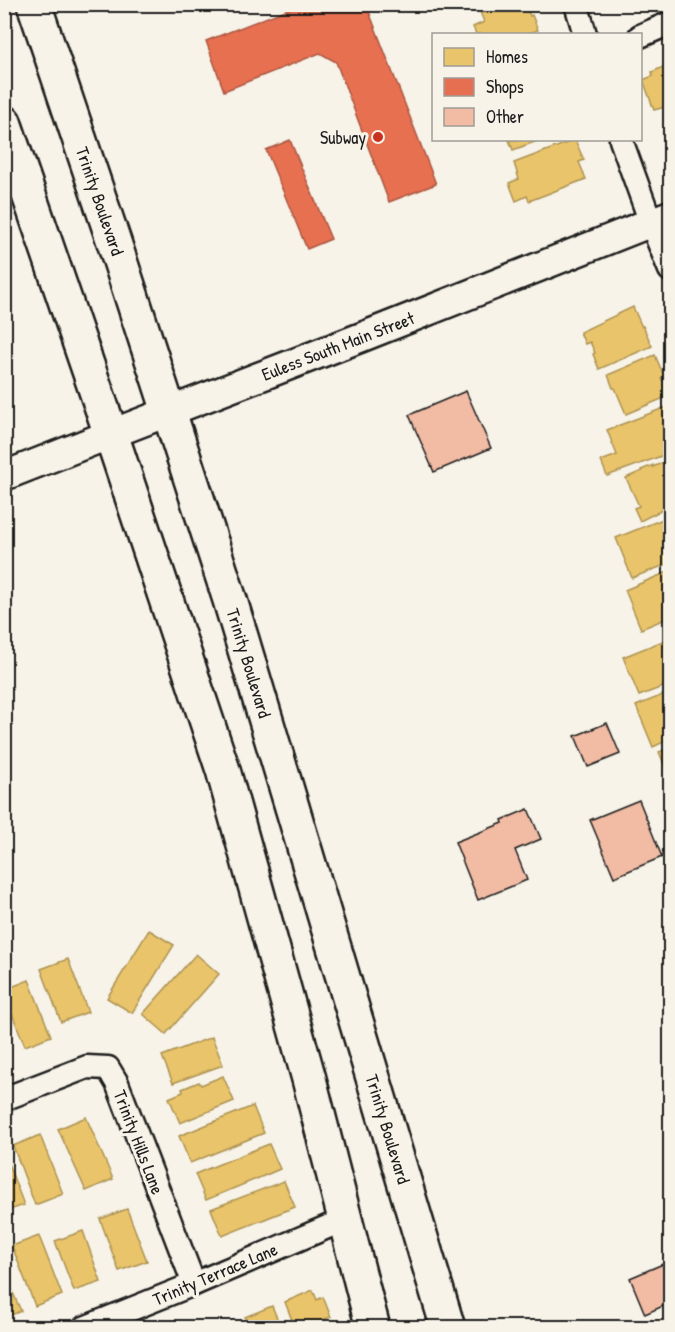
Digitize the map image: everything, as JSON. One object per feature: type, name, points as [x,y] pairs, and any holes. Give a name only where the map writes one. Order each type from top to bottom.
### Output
[{"type":"main road","name":"Trinity Boulevard","points":[[34,4],[230,600],[448,1328]]},
{"type":"main road","points":[[4,122],[223,770],[309,1079],[373,1328]]},
{"type":"street","points":[[576,4],[585,33]]},
{"type":"street","points":[[642,35],[670,23]]},
{"type":"street","points":[[622,141],[661,219],[670,270]]},
{"type":"street","name":"Euless South Main Street","points":[[4,476],[661,219]]},
{"type":"street","name":"Trinity Hills Lane","points":[[4,1099],[87,1067],[108,1068],[117,1083],[194,1284]]},
{"type":"street","name":"Trinity Terrace Lane","points":[[84,1328],[346,1219]]},
{"type":"building: Homes","points":[[490,4],[525,4],[538,30],[530,33],[476,33],[473,27],[484,22],[479,9]]},
{"type":"building: Homes","points":[[670,64],[670,114],[668,115],[665,107],[654,110],[643,80],[653,76],[652,72]]},
{"type":"building: Homes","points":[[509,141],[537,141],[513,150]]},
{"type":"building: Homes","points":[[575,141],[584,160],[579,162],[586,179],[529,201],[527,196],[516,201],[509,183],[519,179],[514,163]]},
{"type":"building: Homes","points":[[633,307],[652,346],[599,369],[590,342],[585,344],[580,332]]},
{"type":"building: Homes","points":[[655,355],[664,376],[661,378],[666,382],[670,392],[669,396],[626,414],[608,375]]},
{"type":"building: Homes","points":[[669,406],[670,450],[663,453],[664,455],[607,476],[601,461],[617,455],[607,430]]},
{"type":"building: Homes","points":[[670,459],[670,506],[640,521],[634,508],[639,506],[626,478]]},
{"type":"building: Homes","points":[[670,516],[670,563],[632,578],[616,538]]},
{"type":"building: Homes","points":[[670,571],[670,617],[641,629],[625,590]]},
{"type":"building: Homes","points":[[670,638],[670,684],[639,696],[623,657]]},
{"type":"building: Homes","points":[[670,692],[670,739],[653,747],[636,706]]},
{"type":"building: Homes","points":[[670,748],[670,778],[659,752]]},
{"type":"building: Homes","points":[[149,930],[174,945],[132,1013],[107,998]]},
{"type":"building: Homes","points":[[196,954],[219,974],[166,1034],[143,1014]]},
{"type":"building: Homes","points":[[68,959],[88,1012],[61,1022],[41,969]]},
{"type":"building: Homes","points":[[29,980],[51,1036],[25,1046],[4,990]]},
{"type":"building: Homes","points":[[212,1037],[223,1065],[173,1083],[162,1056]]},
{"type":"building: Homes","points":[[223,1076],[234,1101],[180,1123],[169,1098],[183,1092],[182,1089],[199,1082],[201,1085]]},
{"type":"building: Homes","points":[[253,1106],[264,1133],[190,1163],[179,1136]]},
{"type":"building: Homes","points":[[86,1117],[113,1179],[86,1191],[58,1129]]},
{"type":"building: Homes","points":[[40,1135],[63,1194],[35,1205],[13,1146]]},
{"type":"building: Homes","points":[[269,1144],[280,1169],[206,1200],[195,1174]]},
{"type":"building: Homes","points":[[4,1153],[24,1205],[4,1212]]},
{"type":"building: Homes","points":[[284,1181],[295,1207],[222,1236],[211,1209]]},
{"type":"building: Homes","points":[[127,1209],[147,1261],[119,1271],[100,1219]]},
{"type":"building: Homes","points":[[83,1231],[101,1282],[74,1291],[55,1241]]},
{"type":"building: Homes","points":[[39,1236],[62,1295],[35,1306],[12,1246]]},
{"type":"building: Homes","points":[[4,1272],[21,1311],[4,1318]]},
{"type":"building: Homes","points":[[313,1290],[317,1300],[323,1297],[331,1317],[325,1319],[329,1328],[295,1328],[285,1302]]},
{"type":"building: Homes","points":[[272,1306],[281,1328],[250,1328],[245,1317]]},
{"type":"building: Shops","points":[[301,4],[366,4],[436,184],[389,202],[336,62],[320,53],[224,91],[206,41]]},
{"type":"building: Shops","points":[[290,140],[331,239],[307,249],[266,150]]},
{"type":"building: Other","points":[[466,391],[491,448],[434,472],[409,415]]},
{"type":"building: Other","points":[[607,723],[620,754],[588,767],[575,736]]},
{"type":"building: Other","points":[[639,800],[662,857],[614,877],[590,820]]},
{"type":"building: Other","points":[[528,809],[541,839],[515,850],[527,880],[478,900],[455,842],[503,823],[502,820]]},
{"type":"building: Other","points":[[670,1261],[670,1303],[645,1314],[630,1278]]},
{"type":"place","name":"Subway","points":[[378,137]]}]
